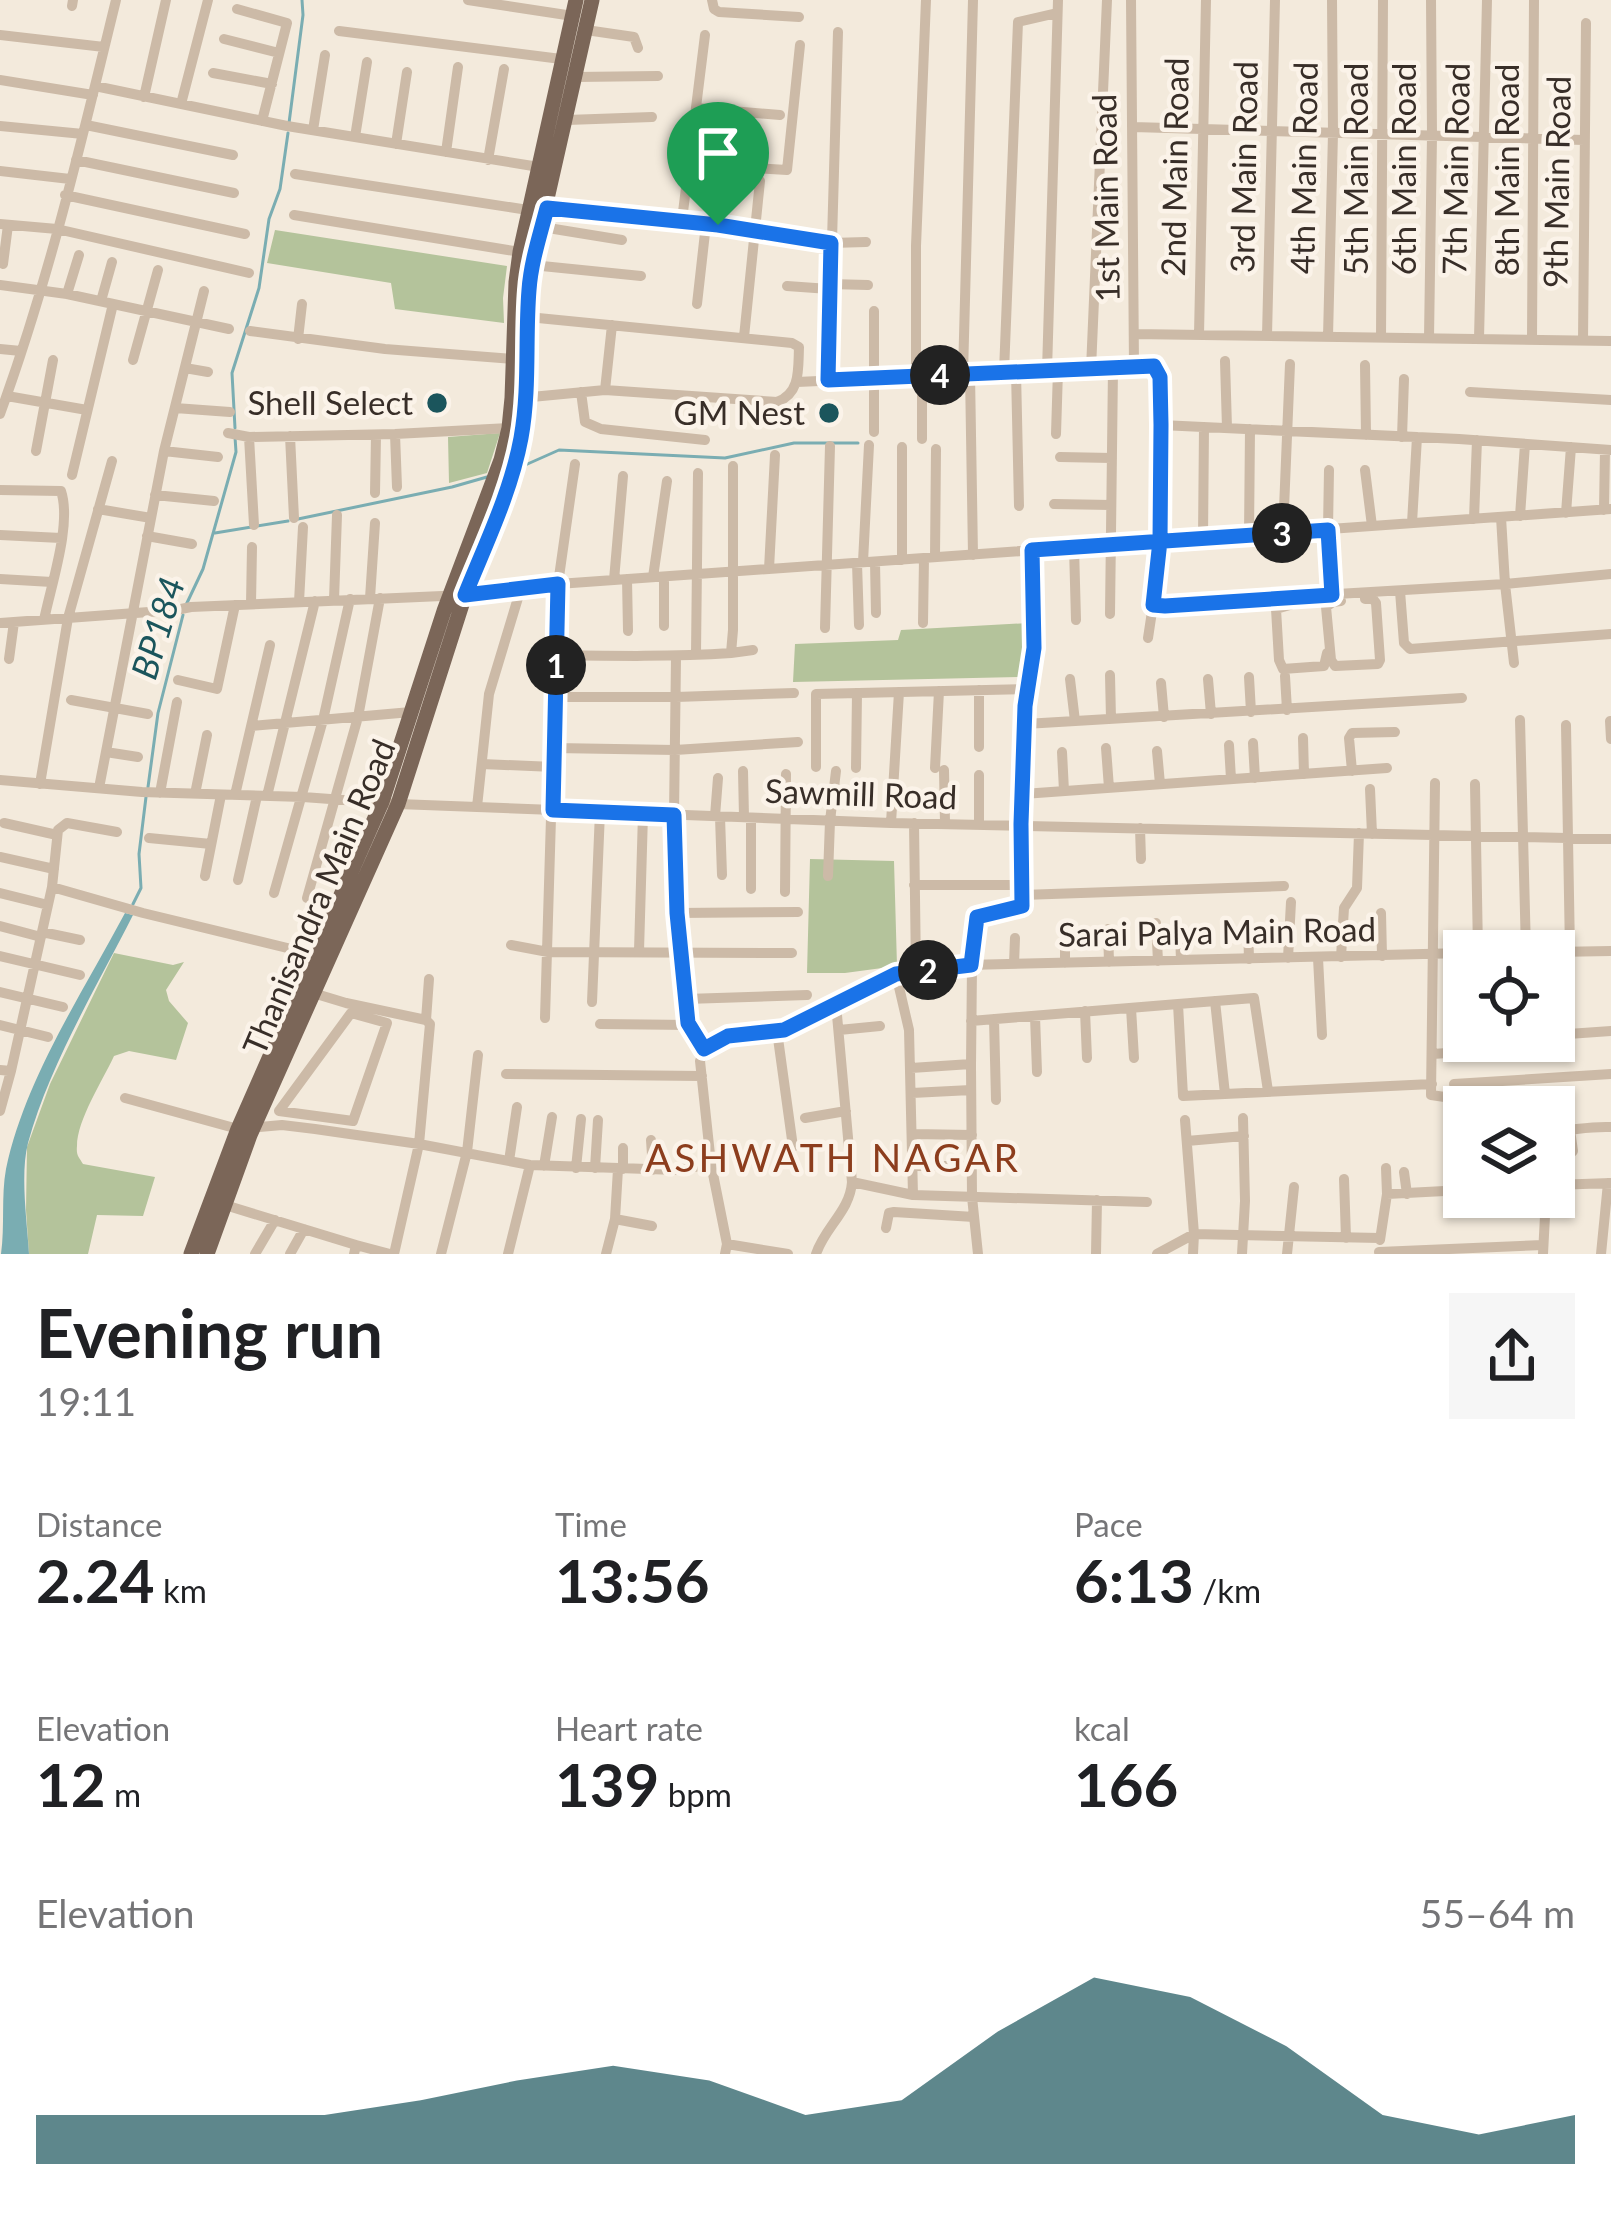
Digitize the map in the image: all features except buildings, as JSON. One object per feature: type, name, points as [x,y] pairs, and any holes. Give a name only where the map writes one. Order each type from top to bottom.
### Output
[{"type":"main road","name":"Thanisandra Main Road","points":[[207,1254],[245,1129],[313,993],[390,803],[520,398],[514,359],[516,282],[542,227],[592,0]]},
{"type":"main road","name":"Thanisandra Main Road","points":[[191,1254],[316,955],[390,803],[410,712],[513,474],[528,316],[528,210],[574,8]]},
{"type":"street","points":[[0,414],[57,230],[116,0]]},
{"type":"street","points":[[144,97],[166,0]]},
{"type":"street","points":[[181,104],[208,0]]},
{"type":"street","points":[[469,0],[574,8]]},
{"type":"street","points":[[712,0],[719,12],[799,17]]},
{"type":"street","points":[[922,440],[916,246],[926,0]]},
{"type":"street","points":[[973,0],[966,374],[973,554]]},
{"type":"street","points":[[1091,369],[1107,0]]},
{"type":"street","name":"1st Main Road","points":[[1131,0],[1134,367]]},
{"type":"street","name":"2nd Main Road","points":[[1198,335],[1206,0]]},
{"type":"street","name":"3rd Main Road","points":[[1267,336],[1275,0]]},
{"type":"street","name":"4th Main Road","points":[[1328,337],[1332,0]]},
{"type":"street","name":"5th Main Road","points":[[1381,338],[1383,0]]},
{"type":"street","name":"6th Main Road","points":[[1429,338],[1431,0]]},
{"type":"street","name":"7th Main Road","points":[[1479,339],[1487,0]]},
{"type":"street","name":"8th Main Road","points":[[1532,340],[1534,0]]},
{"type":"street","points":[[1018,506],[1010,372],[1018,22],[1057,7],[1056,434]]},
{"type":"street","points":[[237,9],[286,21],[262,121]]},
{"type":"street","name":"9th Main Road","points":[[1582,341],[1586,23]]},
{"type":"street","points":[[586,30],[634,37],[638,48]]},
{"type":"street","points":[[339,31],[561,59]]},
{"type":"street","points":[[828,380],[838,32]]},
{"type":"street","points":[[0,35],[104,47]]},
{"type":"street","points":[[682,220],[705,35]]},
{"type":"street","points":[[224,39],[280,52]]},
{"type":"street","points":[[689,164],[788,170],[800,45]]},
{"type":"street","points":[[313,130],[325,55]]},
{"type":"street","points":[[355,137],[368,62]]},
{"type":"street","points":[[446,152],[458,67]]},
{"type":"street","points":[[488,160],[504,69]]},
{"type":"street","points":[[396,144],[407,72]]},
{"type":"street","points":[[213,73],[272,84]]},
{"type":"street","points":[[576,77],[658,76]]},
{"type":"street","points":[[0,80],[144,97],[539,167]]},
{"type":"street","points":[[696,107],[780,115]]},
{"type":"street","points":[[567,120],[652,118]]},
{"type":"street","points":[[0,126],[85,129],[233,155]]},
{"type":"street","points":[[1133,127],[1584,140]]},
{"type":"street","points":[[76,160],[235,193]]},
{"type":"street","points":[[0,172],[70,178]]},
{"type":"street","points":[[295,174],[528,210]]},
{"type":"street","points":[[744,337],[760,181]]},
{"type":"street","points":[[697,304],[723,186]]},
{"type":"street","points":[[65,195],[245,234]]},
{"type":"street","points":[[547,208],[682,220],[831,243],[866,242]]},
{"type":"street","points":[[294,215],[640,276]]},
{"type":"street","points":[[3,265],[4,224],[57,230],[248,273]]},
{"type":"street","points":[[542,227],[622,240]]},
{"type":"street","points":[[67,294],[80,255]]},
{"type":"street","points":[[72,476],[112,262]]},
{"type":"street","points":[[134,360],[158,270]]},
{"type":"street","points":[[0,285],[67,294],[229,329]]},
{"type":"street","points":[[787,286],[868,285]]},
{"type":"street","points":[[99,788],[164,451],[205,291]]},
{"type":"street","points":[[298,339],[302,304]]},
{"type":"street","points":[[874,311],[874,432]]},
{"type":"street","points":[[520,398],[605,390],[777,403],[797,382],[797,344],[528,316]]},
{"type":"street","points":[[605,390],[612,325]]},
{"type":"street","points":[[250,331],[514,359]]},
{"type":"street","points":[[1134,334],[1611,341]]},
{"type":"street","points":[[0,349],[21,351]]},
{"type":"street","points":[[36,451],[53,360]]},
{"type":"street","points":[[1226,361],[1228,428]]},
{"type":"street","points":[[1283,533],[1290,364]]},
{"type":"street","points":[[1365,365],[1366,435]]},
{"type":"street","points":[[797,382],[1154,366],[1159,371],[1161,425],[1160,541],[1148,638]]},
{"type":"street","points":[[185,368],[208,372]]},
{"type":"street","points":[[1110,614],[1112,368]]},
{"type":"street","points":[[1402,437],[1404,379]]},
{"type":"street","points":[[5,391],[87,410]]},
{"type":"street","points":[[580,392],[585,422],[601,429],[705,440]]},
{"type":"street","points":[[1470,392],[1611,400]]},
{"type":"street","points":[[175,408],[230,412]]},
{"type":"street","points":[[9,659],[7,622],[235,604],[458,595],[1607,510],[1608,450],[1161,425]]},
{"type":"street","points":[[1203,538],[1204,427]]},
{"type":"street","points":[[228,433],[250,437],[376,435],[509,428]]},
{"type":"street","points":[[1249,535],[1250,429]]},
{"type":"street","points":[[395,434],[397,487]]},
{"type":"street","points":[[376,435],[376,493]]},
{"type":"street","points":[[290,436],[299,602]]},
{"type":"street","points":[[250,437],[254,525]]},
{"type":"street","points":[[1412,524],[1418,437]]},
{"type":"street","points":[[1474,519],[1477,440]]},
{"type":"street","points":[[1520,516],[1525,444]]},
{"type":"street","points":[[825,628],[830,446]]},
{"type":"street","points":[[859,625],[869,446]]},
{"type":"street","points":[[902,447],[902,560]]},
{"type":"street","points":[[1566,512],[1571,447]]},
{"type":"street","points":[[922,623],[936,449]]},
{"type":"street","points":[[164,451],[218,458]]},
{"type":"street","points":[[769,569],[775,454]]},
{"type":"street","points":[[1060,457],[1112,458]]},
{"type":"street","points":[[40,784],[68,618],[112,461]]},
{"type":"street","points":[[545,1018],[558,584],[575,464]]},
{"type":"street","points":[[731,653],[733,466]]},
{"type":"street","points":[[1329,470],[1332,595]]},
{"type":"street","points":[[1365,470],[1372,526]]},
{"type":"street","points":[[696,654],[698,472]]},
{"type":"street","points":[[623,476],[621,580],[628,631]]},
{"type":"street","points":[[664,626],[659,577],[668,481]]},
{"type":"street","points":[[0,490],[62,491],[62,538],[44,620]]},
{"type":"street","points":[[155,495],[214,501]]},
{"type":"street","points":[[1054,504],[1111,506]]},
{"type":"street","points":[[98,509],[151,518]]},
{"type":"street","points":[[334,600],[337,515]]},
{"type":"street","points":[[1502,517],[1514,663]]},
{"type":"street","points":[[307,898],[358,717],[375,598],[375,523]]},
{"type":"street","points":[[0,535],[62,538]]},
{"type":"street","points":[[147,536],[192,544]]},
{"type":"street","points":[[251,604],[252,547]]},
{"type":"street","points":[[1074,548],[1076,620]]},
{"type":"street","points":[[978,1254],[972,1197],[971,965],[977,917],[1022,906],[1025,724],[1034,648],[1032,550]]},
{"type":"street","points":[[865,562],[876,613]]},
{"type":"street","points":[[1153,605],[1289,602],[1319,604],[1324,609],[1328,659],[1324,666],[1282,669],[1276,609],[1289,602],[1332,595],[1365,596],[1376,602],[1378,664],[1335,666],[1326,607],[1333,602],[1365,596],[1400,591],[1611,574]]},
{"type":"street","points":[[0,579],[52,582]]},
{"type":"street","points":[[477,807],[489,694],[521,588]]},
{"type":"street","points":[[1400,591],[1404,643],[1410,649],[1611,634]]},
{"type":"street","points":[[274,892],[323,720],[350,599]]},
{"type":"street","points":[[238,880],[286,723],[315,601]]},
{"type":"street","points":[[178,680],[217,689],[235,604]]},
{"type":"street","points":[[236,795],[270,645]]},
{"type":"street","points":[[556,655],[676,658],[753,650]]},
{"type":"street","points":[[676,658],[677,913],[690,1025],[704,1049],[700,1061],[711,1164],[726,1249],[788,1254]]},
{"type":"street","points":[[1110,675],[1111,719]]},
{"type":"street","points":[[1285,676],[1288,710]]},
{"type":"street","points":[[1249,677],[1251,712]]},
{"type":"street","points":[[1070,680],[1075,721]]},
{"type":"street","points":[[1208,680],[1211,714]]},
{"type":"street","points":[[1161,683],[1164,716]]},
{"type":"street","points":[[816,767],[816,694],[1028,689]]},
{"type":"street","points":[[979,690],[979,747]]},
{"type":"street","points":[[939,691],[945,824]]},
{"type":"street","points":[[891,823],[899,692]]},
{"type":"street","points":[[556,697],[794,693]]},
{"type":"street","points":[[856,768],[857,693]]},
{"type":"street","points":[[1025,724],[1462,698]]},
{"type":"street","points":[[71,700],[148,714]]},
{"type":"street","points":[[151,792],[177,702]]},
{"type":"street","points":[[252,726],[410,712]]},
{"type":"street","points":[[1520,721],[1526,930]]},
{"type":"street","points":[[1610,722],[1611,739]]},
{"type":"street","points":[[1563,930],[1569,838],[1566,725]]},
{"type":"street","points":[[1352,771],[1352,733],[1395,732]]},
{"type":"street","points":[[195,794],[207,735]]},
{"type":"street","points":[[1303,738],[1304,774]]},
{"type":"street","points":[[554,748],[675,749],[798,742]]},
{"type":"street","points":[[1253,743],[1255,778]]},
{"type":"street","points":[[1229,745],[1231,779]]},
{"type":"street","points":[[1106,748],[1109,788]]},
{"type":"street","points":[[1157,751],[1160,784]]},
{"type":"street","points":[[106,752],[139,758]]},
{"type":"street","points":[[1062,752],[1064,791]]},
{"type":"street","points":[[482,764],[554,766]]},
{"type":"street","points":[[1023,794],[1387,768]]},
{"type":"street","points":[[743,772],[751,889]]},
{"type":"street","points":[[828,876],[836,772]]},
{"type":"street","points":[[785,892],[786,775]]},
{"type":"street","points":[[979,775],[979,824]]},
{"type":"street","points":[[718,778],[722,875]]},
{"type":"street","name":"Sawmill Road","points":[[0,781],[747,818],[1611,839]]},
{"type":"street","points":[[1435,783],[1431,1095],[1443,1097]]},
{"type":"street","points":[[1475,784],[1478,930]]},
{"type":"street","points":[[1341,957],[1344,908],[1357,888],[1370,789]]},
{"type":"street","points":[[205,877],[221,794]]},
{"type":"street","points":[[592,1002],[599,812]]},
{"type":"street","points":[[639,952],[643,814]]},
{"type":"street","points":[[4,823],[57,836]]},
{"type":"street","points":[[0,1112],[6,1070],[20,1030],[52,887],[57,836],[67,823],[117,832]]},
{"type":"street","points":[[914,824],[916,972]]},
{"type":"street","points":[[1140,829],[1141,859]]},
{"type":"street","points":[[149,838],[211,844]]},
{"type":"street","points":[[0,857],[54,869]]},
{"type":"street","points":[[914,885],[1022,890],[1284,886]]},
{"type":"street","points":[[52,887],[316,955]]},
{"type":"street","points":[[0,892],[48,905]]},
{"type":"street","points":[[1288,958],[1291,902]]},
{"type":"street","points":[[677,913],[798,912]]},
{"type":"street","points":[[1382,913],[1382,956]]},
{"type":"street","points":[[1156,922],[1158,961]]},
{"type":"street","points":[[1248,924],[1249,959]]},
{"type":"street","points":[[0,926],[80,940]]},
{"type":"street","points":[[1108,929],[1109,962]]},
{"type":"street","points":[[1065,932],[1065,963]]},
{"type":"street","points":[[1180,934],[1181,960]]},
{"type":"street","points":[[1015,964],[1016,938]]},
{"type":"street","points":[[512,945],[548,952],[792,953]]},
{"type":"street","points":[[1575,952],[1611,951]]},
{"type":"street","name":"Sarai Palya Main Road","points":[[704,1049],[728,1036],[784,1030],[896,974],[971,965],[1443,953]]},
{"type":"street","points":[[0,956],[80,975]]},
{"type":"street","points":[[1318,958],[1322,1035]]},
{"type":"street","points":[[896,974],[909,1030],[913,1195]]},
{"type":"street","points":[[426,1020],[429,979]]},
{"type":"street","points":[[0,992],[63,1007]]},
{"type":"street","points":[[225,1205],[355,1249],[392,1254],[419,1144],[430,1024],[313,993]]},
{"type":"street","points":[[686,1000],[807,995]]},
{"type":"street","points":[[971,1021],[1254,998],[1268,1091]]},
{"type":"street","points":[[1215,1001],[1225,1094]]},
{"type":"street","points":[[816,1254],[851,1199],[836,1004]]},
{"type":"street","points":[[1178,1004],[1183,1096],[1432,1084]]},
{"type":"street","points":[[1131,1008],[1134,1058]]},
{"type":"street","points":[[1085,1011],[1087,1058]]},
{"type":"street","points":[[285,1120],[279,1111],[350,1013],[387,1023],[353,1121],[316,1124]]},
{"type":"street","points":[[1035,1016],[1037,1072]]},
{"type":"street","points":[[994,1019],[996,1100]]},
{"type":"street","points":[[0,1024],[48,1037]]},
{"type":"street","points":[[600,1024],[690,1025]]},
{"type":"street","points":[[838,1030],[880,1026]]},
{"type":"street","points":[[777,1031],[793,1147]]},
{"type":"street","points":[[1575,1034],[1611,1031]]},
{"type":"street","points":[[1432,1054],[1443,1053]]},
{"type":"street","points":[[441,1254],[466,1152],[478,1055]]},
{"type":"street","points":[[910,1068],[971,1064]]},
{"type":"street","points":[[506,1074],[702,1076]]},
{"type":"street","points":[[1454,1084],[1611,1074]]},
{"type":"street","points":[[912,1093],[971,1090]]},
{"type":"street","points":[[125,1098],[245,1129],[285,1120],[316,1124],[345,1135],[537,1166],[676,1170],[711,1164]]},
{"type":"street","points":[[509,1161],[517,1108]]},
{"type":"street","points":[[805,1118],[846,1111]]},
{"type":"street","points":[[508,1254],[551,1117]]},
{"type":"street","points":[[1243,1118],[1243,1254]]},
{"type":"street","points":[[576,1168],[581,1119]]},
{"type":"street","points":[[345,1135],[349,1120]]},
{"type":"street","points":[[596,1168],[598,1120]]},
{"type":"street","points":[[1186,1120],[1193,1254]]},
{"type":"street","points":[[1575,1128],[1611,1127]]},
{"type":"street","points":[[913,1134],[971,1135]]},
{"type":"street","points":[[1187,1141],[1244,1136]]},
{"type":"street","points":[[651,1140],[653,1169]]},
{"type":"street","points":[[606,1254],[623,1148]]},
{"type":"street","points":[[913,1166],[972,1166]]},
{"type":"street","points":[[1386,1168],[1378,1253],[1543,1250],[1545,1218]]},
{"type":"street","points":[[1404,1172],[1407,1194]]},
{"type":"street","points":[[1344,1179],[1346,1238]]},
{"type":"street","points":[[852,1182],[913,1195],[1147,1202]]},
{"type":"street","points":[[1575,1184],[1610,1183],[1600,1254]]},
{"type":"street","points":[[1287,1254],[1294,1187]]},
{"type":"street","points":[[1387,1195],[1443,1191]]},
{"type":"street","points":[[1096,1254],[1097,1200]]},
{"type":"street","points":[[886,1228],[889,1213],[894,1212],[974,1217]]},
{"type":"street","points":[[255,1254],[275,1220]]},
{"type":"street","points":[[615,1220],[652,1226]]},
{"type":"street","points":[[290,1254],[304,1229]]},
{"type":"street","points":[[1157,1254],[1194,1234],[1380,1238]]},
{"type":"street","points":[[1327,1254],[1328,1237]]},
{"type":"green space","points":[[275,230],[507,266],[504,323],[395,309],[391,283],[267,263]]},
{"type":"green space","points":[[500,433],[487,473],[449,483],[448,437]]},
{"type":"green space","points":[[1029,623],[1019,677],[793,682],[795,644],[898,640],[901,630]]},
{"type":"green space","points":[[810,859],[894,861],[897,966],[807,973]]},
{"type":"green space","points":[[114,953],[173,965],[184,962],[166,990],[169,1001],[188,1023],[176,1060],[129,1051],[114,1056],[86,1112],[77,1152],[83,1164],[155,1177],[143,1216],[97,1215],[88,1254],[29,1254],[27,1147],[50,1084]]},
{"type":"water","points":[[125,913],[133,915],[61,1056],[28,1143],[24,1183],[29,1254],[1,1254],[6,1169],[27,1102],[56,1038]]},
{"type":"waterway","name":"BP184","points":[[289,123],[302,0]]},
{"type":"waterway","name":"BP184","points":[[235,428],[232,373],[259,288],[288,133]]},
{"type":"waterway","name":"BP184","points":[[186,605],[203,569],[236,452],[235,437]]},
{"type":"waterway","points":[[523,466],[559,450],[725,458],[794,443],[858,443]]},
{"type":"waterway","points":[[298,519],[487,477]]},
{"type":"waterway","points":[[215,533],[288,521]]},
{"type":"waterway","name":"BP184","points":[[148,787],[158,713],[183,615]]},
{"type":"waterway","name":"BP184","points":[[133,904],[141,888],[139,854],[146,797]]},
{"type":"place","name":"Shell Select","points":[[437,403]]},
{"type":"place","name":"GM Nest","points":[[829,413]]},
{"type":"district","name":"ASHWATH NAGAR","points":[[833,1158]]},
{"type":"route","points":[[718,225],[547,208],[529,288],[527,398],[521,439],[513,474],[465,595],[558,584],[553,810],[674,815],[688,1023],[704,1049],[728,1036],[784,1030],[896,974],[971,965],[977,917],[1022,906],[1025,706],[1034,648],[1032,550],[1160,541],[1328,530],[1332,595],[1153,605],[1160,541],[1161,425],[1160,377],[1154,366],[828,380],[831,243],[718,225]]}]
